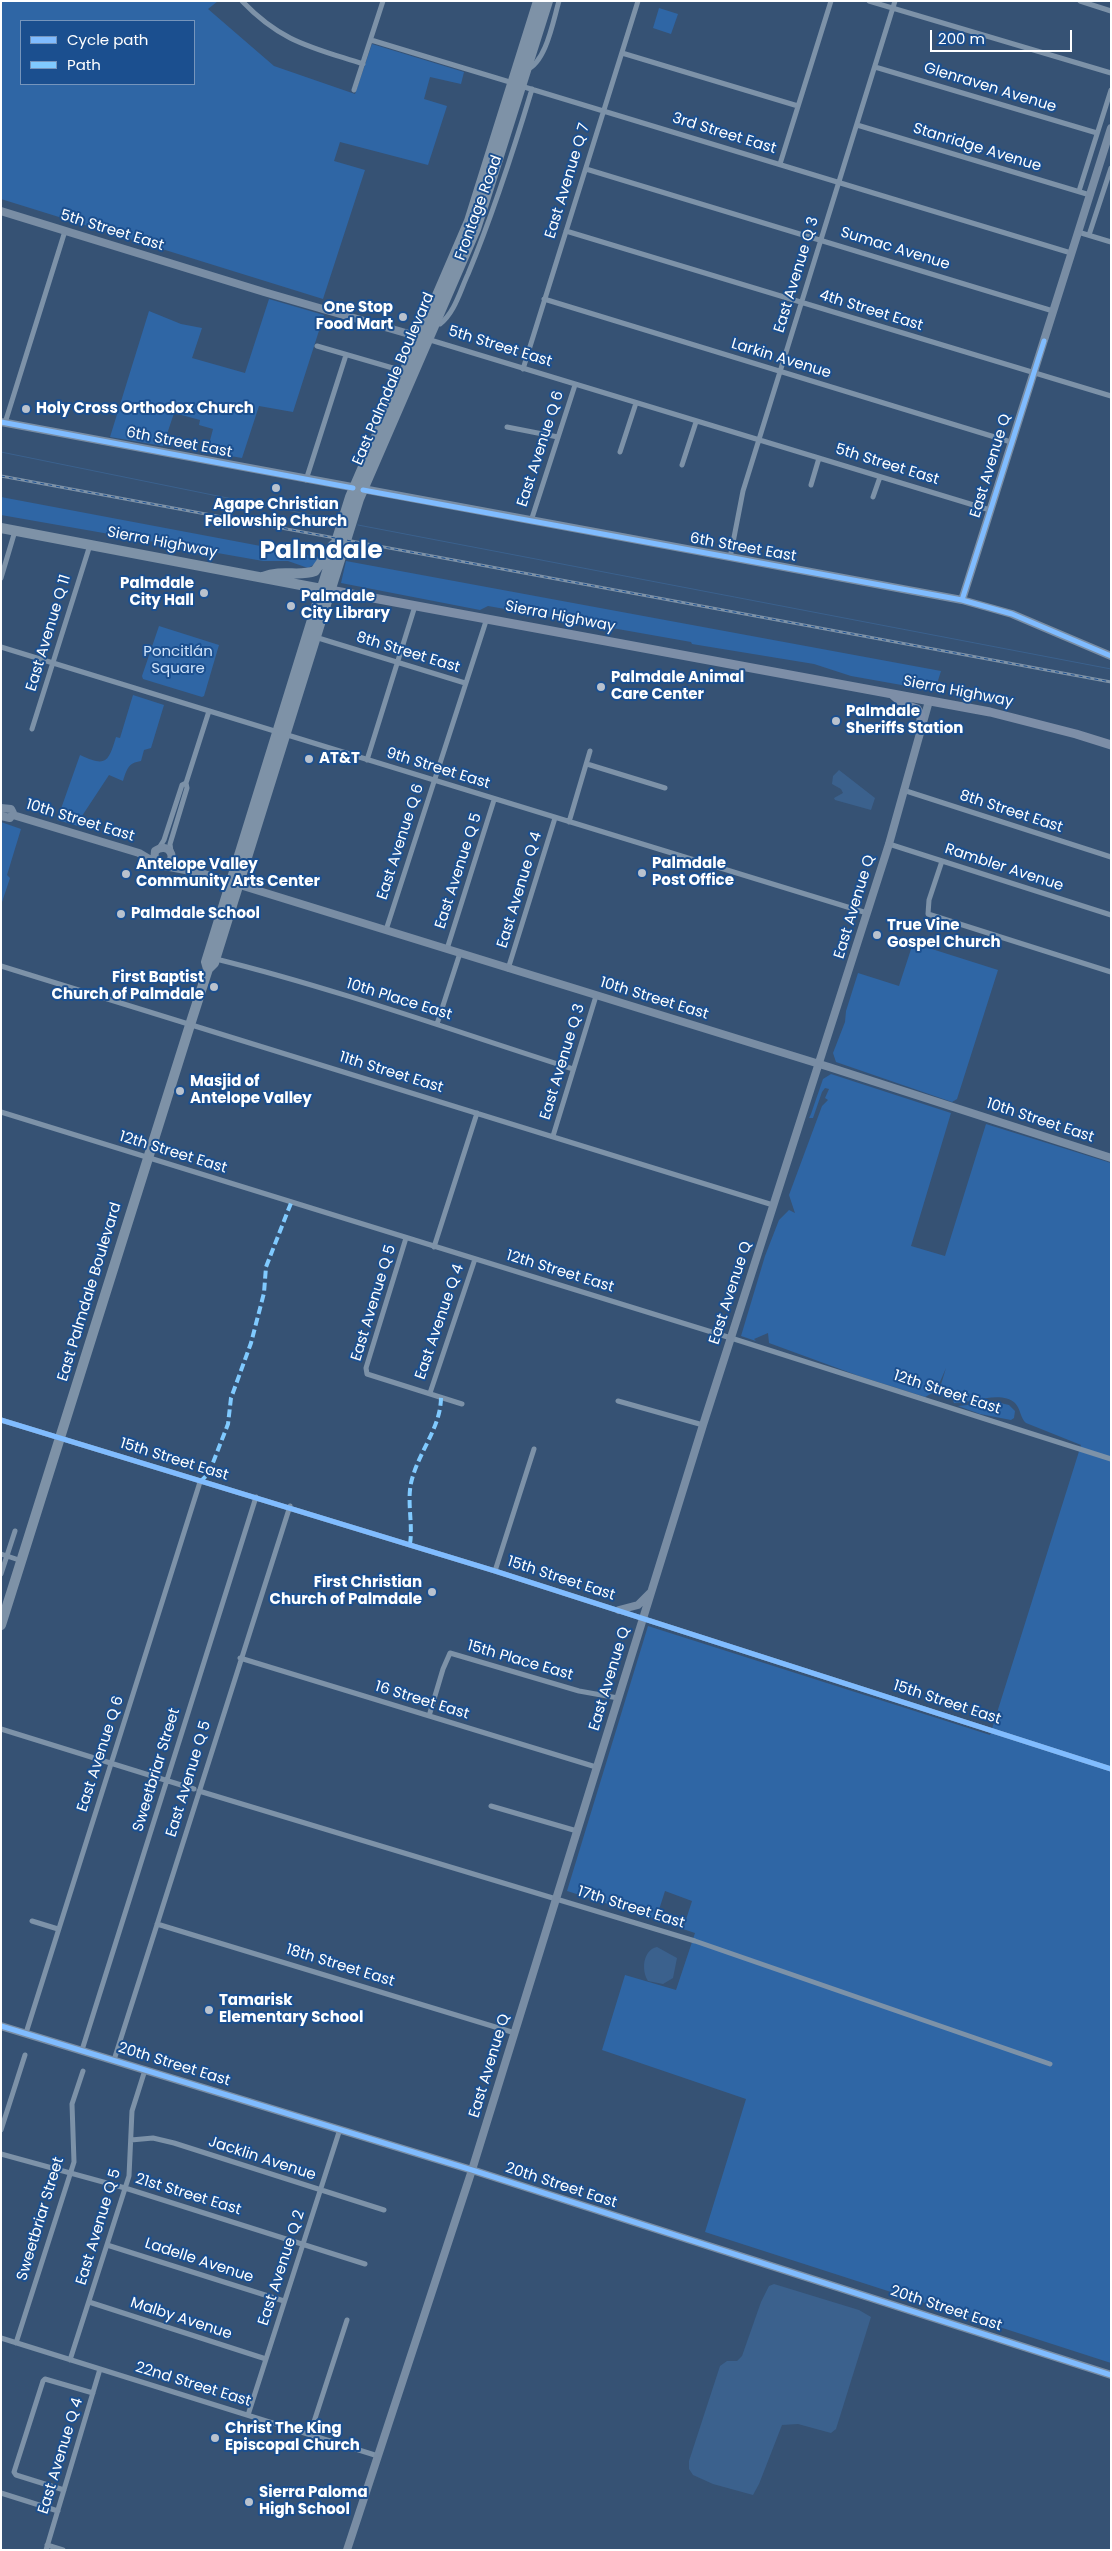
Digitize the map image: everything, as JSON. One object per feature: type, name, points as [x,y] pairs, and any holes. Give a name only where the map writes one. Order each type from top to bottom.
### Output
[{"type":"highway","name":"East Palmdale Boulevard","points":[[208,969],[206,962],[234,884],[358,489],[403,371],[434,323],[476,229],[517,85],[538,1]]},
{"type":"highway","name":"East Palmdale Boulevard","points":[[282,733],[315,637],[336,543],[423,338],[472,215],[517,85],[526,71],[548,1]]},
{"type":"highway","name":"Sierra Highway","points":[[1,528],[326,589]]},
{"type":"highway","points":[[263,577],[277,571],[307,573],[315,571],[328,550],[336,543]]},
{"type":"highway","name":"East Palmdale Boulevard","points":[[1,1625],[147,1158],[208,969],[215,958],[234,884]]},
{"type":"main road","name":"East Avenue Q","points":[[962,600],[1111,128]]},
{"type":"main road","name":"5th Street East","points":[[1,210],[247,287],[423,338]]},
{"type":"main road","name":"6th Street East","points":[[3,423],[531,522],[962,600],[1012,614],[1111,656]]},
{"type":"main road","name":"Sierra Highway","points":[[326,589],[929,701],[1025,720],[1111,744]]},
{"type":"main road","points":[[893,695],[905,705],[917,709],[921,716],[921,729]]},
{"type":"main road","name":"East Avenue Q","points":[[347,2550],[472,2170],[703,1425],[889,844],[929,701]]},
{"type":"main road","points":[[1,808],[11,809],[13,815],[8,818],[1,816]]},
{"type":"main road","name":"10th Street East","points":[[13,815],[140,853],[154,860]]},
{"type":"main road","points":[[166,848],[171,854],[170,862],[165,866],[159,865],[154,860],[157,850],[166,848]]},
{"type":"main road","name":"10th Street East","points":[[140,853],[157,850]]},
{"type":"main road","name":"10th Street East","points":[[171,854],[188,869]]},
{"type":"main road","name":"10th Street East","points":[[165,866],[188,869],[386,930],[819,1064],[1111,1158]]},
{"type":"main road","points":[[619,1610],[638,1605],[651,1592]]},
{"type":"main road","name":"20th Street East","points":[[1,2026],[472,2170],[1111,2375]]},
{"type":"street","points":[[242,1],[264,22],[292,40],[363,64]]},
{"type":"street","points":[[526,71],[534,67],[541,59],[559,1]]},
{"type":"street","name":"East Avenue Q 7","points":[[523,369],[638,1]]},
{"type":"street","points":[[780,164],[831,1]]},
{"type":"street","points":[[869,1],[1111,73]]},
{"type":"street","name":"East Avenue Q 3","points":[[730,558],[743,491],[895,1]]},
{"type":"street","points":[[1080,1],[1111,10]]},
{"type":"street","points":[[354,90],[382,2]]},
{"type":"street","name":"3rd Street East","points":[[371,40],[1071,253]]},
{"type":"street","points":[[622,53],[798,106]]},
{"type":"street","name":"Glenraven Avenue","points":[[875,67],[1097,133]]},
{"type":"street","name":"Frontage Road","points":[[434,323],[440,324],[451,311],[475,257],[532,89]]},
{"type":"street","points":[[1079,191],[1111,90]]},
{"type":"street","name":"Stanridge Avenue","points":[[857,125],[1090,195]]},
{"type":"street","name":"Sumac Avenue","points":[[586,168],[1053,312]]},
{"type":"street","points":[[1089,235],[1111,169]]},
{"type":"street","points":[[3,423],[65,231]]},
{"type":"street","name":"4th Street East","points":[[566,231],[1111,396]]},
{"type":"street","points":[[1078,232],[1111,242]]},
{"type":"street","name":"Larkin Avenue","points":[[544,300],[1011,442]]},
{"type":"street","name":"5th Street East","points":[[423,338],[990,510]]},
{"type":"street","points":[[317,346],[403,371]]},
{"type":"street","points":[[306,480],[346,355]]},
{"type":"street","name":"East Avenue Q 6","points":[[531,522],[574,385]]},
{"type":"street","points":[[620,452],[636,403]]},
{"type":"street","points":[[682,465],[696,422]]},
{"type":"street","points":[[506,427],[558,437]]},
{"type":"street","points":[[811,485],[819,458]]},
{"type":"street","points":[[873,497],[880,477]]},
{"type":"street","points":[[1,578],[16,530]]},
{"type":"street","name":"East Avenue Q 11","points":[[32,730],[90,544]]},
{"type":"street","points":[[367,760],[415,605]]},
{"type":"street","name":"East Avenue Q 6","points":[[386,930],[487,618]]},
{"type":"street","name":"8th Street East","points":[[315,637],[465,683]]},
{"type":"street","name":"9th Street East","points":[[1,646],[494,800],[867,913]]},
{"type":"street","points":[[171,854],[170,844],[208,711]]},
{"type":"street","points":[[569,822],[590,751]]},
{"type":"street","points":[[587,764],[665,788]]},
{"type":"street","points":[[157,850],[164,840],[182,786],[186,783]]},
{"type":"street","name":"8th Street East","points":[[903,790],[1111,857]]},
{"type":"street","name":"East Avenue Q 5","points":[[447,949],[494,800]]},
{"type":"street","name":"East Avenue Q 4","points":[[508,968],[555,818]]},
{"type":"street","name":"Rambler Avenue","points":[[889,844],[1111,915]]},
{"type":"street","points":[[942,861],[926,909],[932,917],[1111,972]]},
{"type":"street","points":[[437,1024],[460,953]]},
{"type":"street","name":"10th Place East","points":[[215,958],[437,1024],[573,1069]]},
{"type":"street","name":"11th Street East","points":[[1,966],[773,1205]]},
{"type":"street","name":"East Avenue Q 3","points":[[553,1136],[596,996]]},
{"type":"street","name":"12th Street East","points":[[1,1112],[731,1338],[1111,1459]]},
{"type":"street","points":[[434,1247],[477,1113]]},
{"type":"street","name":"East Avenue Q 5","points":[[406,1238],[366,1368],[367,1374],[430,1393]]},
{"type":"street","name":"East Avenue Q 4","points":[[430,1393],[474,1259]]},
{"type":"street","points":[[430,1393],[462,1404]]},
{"type":"street","points":[[618,1400],[703,1425]]},
{"type":"street","name":"15th Street East","points":[[1,1420],[200,1482],[290,1506],[1111,1769]]},
{"type":"street","points":[[495,1571],[534,1449]]},
{"type":"street","name":"East Avenue Q 6","points":[[26,2034],[200,1482]]},
{"type":"street","name":"Sweetbriar Street","points":[[82,2050],[256,1497]]},
{"type":"street","name":"East Avenue Q 5","points":[[114,2060],[157,1924],[196,1790],[290,1506]]},
{"type":"street","points":[[1,1574],[4,1555],[15,1531]]},
{"type":"street","points":[[4,1555],[22,1561]]},
{"type":"street","name":"15th Place East","points":[[429,1716],[443,1669],[450,1653],[580,1691],[618,1698]]},
{"type":"street","name":"16 Street East","points":[[240,1658],[596,1768]]},
{"type":"street","name":"17th Street East","points":[[1,1729],[112,1762],[196,1790],[695,1940],[1050,2064]]},
{"type":"street","points":[[491,1806],[577,1831]]},
{"type":"street","points":[[32,1921],[58,1929]]},
{"type":"street","name":"18th Street East","points":[[157,1924],[515,2033]]},
{"type":"street","points":[[1,2130],[25,2055]]},
{"type":"street","name":"East Avenue Q 5","points":[[70,2360],[131,2165],[132,2111],[145,2070]]},
{"type":"street","name":"Sweetbriar Street","points":[[16,2343],[74,2162],[72,2104],[83,2071]]},
{"type":"street","name":"East Avenue Q 2","points":[[248,2414],[340,2129]]},
{"type":"street","name":"Jacklin Avenue","points":[[130,2140],[153,2138],[174,2143],[384,2210]]},
{"type":"street","name":"21st Street East","points":[[1,2154],[125,2188],[365,2264]]},
{"type":"street","name":"Ladelle Avenue","points":[[107,2245],[284,2301]]},
{"type":"street","name":"Malby Avenue","points":[[89,2302],[266,2359]]},
{"type":"street","points":[[310,2434],[347,2320]]},
{"type":"street","name":"22nd Street East","points":[[1,2338],[378,2456]]},
{"type":"street","name":"East Avenue Q 4","points":[[46,2547],[100,2370]]},
{"type":"street","points":[[64,2490],[16,2475],[14,2472],[45,2379],[93,2393]]},
{"type":"street","points":[[1,2493],[58,2511]]},
{"type":"street","points":[[46,2547],[63,2550]]},
{"type":"green space","points":[[1,1],[218,1],[208,9],[274,66],[355,94],[372,44],[464,72],[461,84],[430,77],[424,99],[447,106],[428,165],[340,142],[334,161],[365,170],[323,299],[1,199]]},
{"type":"green space","points":[[659,8],[678,14],[671,34],[653,28]]},
{"type":"green space","points":[[269,299],[324,315],[293,412],[259,406],[242,458],[207,452],[213,429],[199,425],[200,420],[174,413],[163,446],[110,437],[149,311],[181,324],[202,328],[192,358],[245,373]]},
{"type":"green space","points":[[1,497],[319,557],[317,563],[308,568],[288,561],[263,561],[1,515]]},
{"type":"green space","points":[[346,561],[941,671],[935,690],[924,689],[851,676],[814,664],[692,644],[691,642],[488,606],[480,610],[341,583]]},
{"type":"green space","name":"Poncitlán Square","points":[[159,626],[219,645],[204,696],[202,697],[143,679],[142,676]]},
{"type":"green space","points":[[133,695],[164,705],[151,748],[144,750],[141,761],[133,763],[129,767],[123,781],[109,775],[80,819],[78,826],[57,820],[80,755],[95,761],[105,760],[108,757],[116,737],[120,738]]},
{"type":"green space","points":[[1,822],[21,829],[7,875],[10,878],[1,905]]},
{"type":"green space","points":[[913,943],[998,970],[957,1099],[952,1102],[836,1062],[833,1053],[845,1022],[846,1011],[858,973],[899,986]]},
{"type":"green space","points":[[831,1074],[951,1113],[911,1246],[945,1256],[986,1124],[1111,1163],[1111,2363],[705,2232],[746,2099],[602,2050],[625,1975],[676,1990],[695,1933],[683,1929],[692,1901],[665,1891],[656,1919],[567,1891],[648,1626],[990,1735],[1081,1445],[1026,1423],[1017,1405],[1009,1399],[994,1397],[954,1403],[950,1392],[939,1391],[946,1368],[936,1391],[925,1397],[859,1376],[769,1343],[768,1333],[754,1339],[756,1341],[741,1336],[765,1256],[779,1220],[789,1210],[795,1213],[789,1195],[822,1106],[828,1100],[825,1098],[829,1089],[825,1088],[822,1092],[813,1118],[809,1118],[823,1079]]},
{"type":"green space","points":[[996,1402],[1009,1405],[1015,1411],[1014,1418],[1011,1420],[980,1414],[958,1406]]},
{"type":"shaded area","points":[[839,770],[875,798],[871,810],[835,800],[834,798],[843,793],[841,789],[832,784],[833,776]]},
{"type":"shaded area","points":[[657,1947],[677,1958],[673,1978],[663,1984],[648,1981],[644,1971],[646,1956],[652,1949]]},
{"type":"shaded area","points":[[774,2284],[859,2310],[871,2317],[836,2429],[831,2433],[798,2424],[782,2425],[753,2495],[713,2484],[693,2475],[689,2469],[689,2461],[720,2366],[727,2361],[737,2361],[742,2356],[761,2302],[769,2286]]},
{"type":"waterway","points":[[1,452],[336,520]]},
{"type":"waterway","points":[[358,525],[1111,669]]},
{"type":"railway","points":[[1,476],[1111,682]]},
{"type":"marked path","points":[[200,1482],[209,1473],[228,1424],[231,1398],[251,1343],[264,1293],[266,1267],[291,1203]]},
{"type":"marked path","points":[[410,1544],[411,1483],[437,1419],[441,1397]]},
{"type":"cycle path","points":[[962,600],[1044,341]]},
{"type":"cycle path","points":[[1,422],[353,488]]},
{"type":"cycle path","points":[[363,490],[962,600],[1012,614],[1111,656]]},
{"type":"cycle path","points":[[1,1420],[495,1571],[1111,1769]]},
{"type":"cycle path","points":[[1,2026],[472,2170],[1111,2375]]},
{"type":"place","name":"One Stop Food Mart","points":[[403,317]]},
{"type":"place","name":"Holy Cross Orthodox Church","points":[[26,409]]},
{"type":"place","name":"Agape Christian Fellowship Church","points":[[276,488]]},
{"type":"place","name":"Palmdale City Hall","points":[[204,593]]},
{"type":"place","name":"Palmdale City Library","points":[[291,606]]},
{"type":"place","name":"Palmdale Animal Care Center","points":[[601,687]]},
{"type":"place","name":"Palmdale Sheriffs Station","points":[[836,721]]},
{"type":"place","name":"AT&T","points":[[309,759]]},
{"type":"place","name":"Palmdale Post Office","points":[[642,873]]},
{"type":"place","name":"Antelope Valley Community Arts Center","points":[[126,874]]},
{"type":"place","name":"Palmdale School","points":[[121,914]]},
{"type":"place","name":"True Vine Gospel Church","points":[[877,935]]},
{"type":"place","name":"First Baptist Church of Palmdale","points":[[214,987]]},
{"type":"place","name":"Masjid of Antelope Valley","points":[[180,1091]]},
{"type":"place","name":"First Christian Church of Palmdale","points":[[432,1592]]},
{"type":"place","name":"Tamarisk Elementary School","points":[[209,2010]]},
{"type":"place","name":"Christ The King Episcopal Church","points":[[215,2438]]},
{"type":"place","name":"Sierra Paloma High School","points":[[249,2502]]},
{"type":"district","name":"Palmdale","points":[[321,552]]}]
